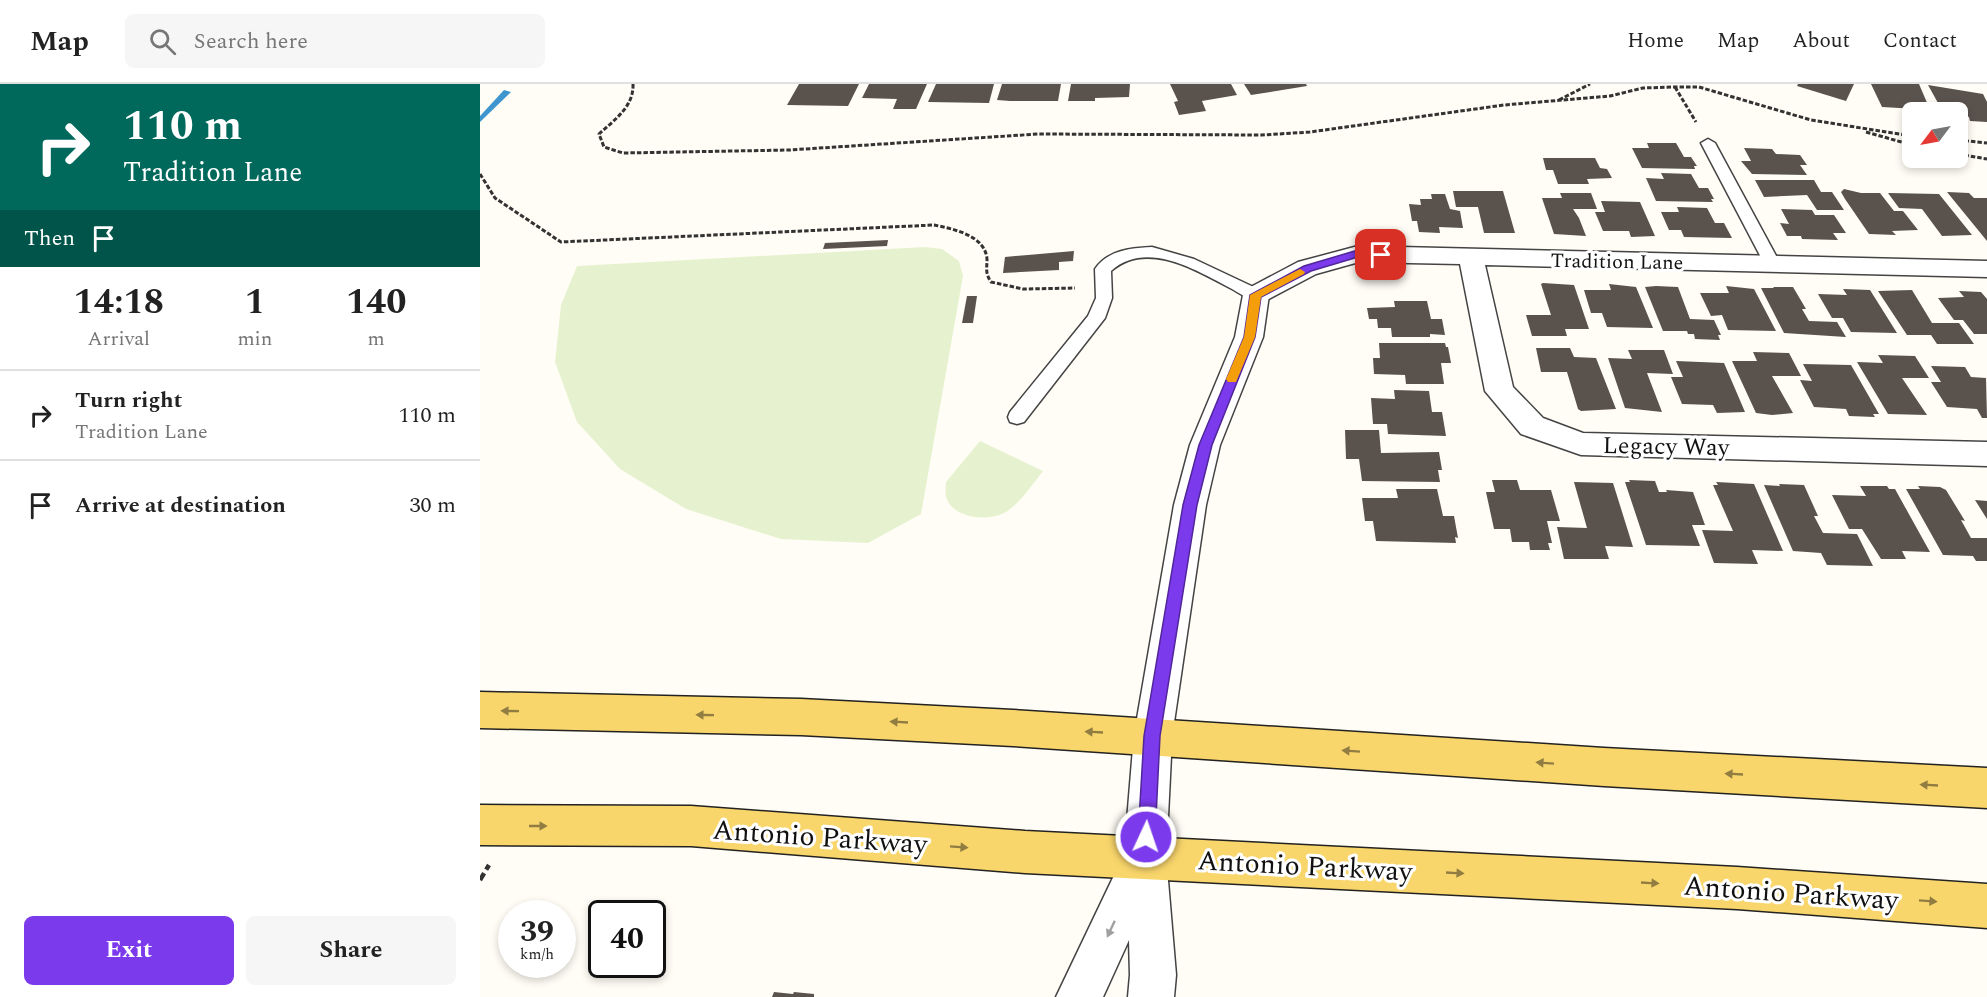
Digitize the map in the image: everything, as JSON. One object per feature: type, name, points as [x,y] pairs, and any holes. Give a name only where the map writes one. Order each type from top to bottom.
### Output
[{"type":"main road","points":[[480,710],[801,717],[1152,736],[1604,767],[1987,788]]},
{"type":"main road","name":"Antonio Parkway","points":[[480,825],[691,826],[1025,852],[1737,888],[1987,906]]},
{"type":"street","name":"Tradition Lane","points":[[1256,295],[1307,268],[1358,254],[1987,270]]},
{"type":"street","name":"Legacy Way","points":[[1471,258],[1499,392],[1532,426],[1581,444],[1987,454]]},
{"type":"street","points":[[1151,997],[1154,975],[1145,857],[1152,736],[1190,505],[1206,445],[1249,337],[1256,295]]},
{"type":"street","points":[[1079,997],[1145,857]]},
{"type":"lane","points":[[1708,143],[1773,265]]},
{"type":"lane","points":[[1017,417],[1096,318],[1104,298],[1103,269],[1118,257],[1147,252],[1176,256],[1256,295]]},
{"type":"path","points":[[633,84],[631,100],[599,134],[604,147],[623,153],[765,150],[1038,134],[1262,135],[1351,128],[1504,105],[1610,96],[1643,88],[1675,87],[1699,87],[1728,94],[1811,120],[1902,142]]},
{"type":"path","points":[[1558,100],[1590,84]]},
{"type":"path","points":[[1675,87],[1708,143]]},
{"type":"path","points":[[1848,128],[1902,135]]},
{"type":"path","points":[[1968,141],[1987,143]]},
{"type":"path","points":[[1968,156],[1987,159]]},
{"type":"path","points":[[480,174],[495,198],[561,242],[934,225],[962,232],[980,244],[986,255],[985,274],[991,282],[1023,289],[1103,289]]},
{"type":"green space","points":[[925,247],[942,249],[959,261],[963,276],[921,514],[868,543],[781,539],[686,509],[620,469],[577,422],[555,362],[561,305],[577,266]]},
{"type":"green space","points":[[980,441],[1043,471],[1015,505],[997,516],[979,517],[962,513],[949,503],[946,494],[946,482]]},
{"type":"building","points":[[799,84],[859,84],[848,106],[787,105]]},
{"type":"building","points":[[869,84],[927,84],[916,109],[893,109],[897,99],[862,98]]},
{"type":"building","points":[[936,84],[994,84],[989,103],[928,102]]},
{"type":"building","points":[[1002,84],[1061,84],[1058,101],[1010,101],[997,100]]},
{"type":"building","points":[[1071,84],[1130,84],[1129,97],[1068,101]]},
{"type":"building","points":[[1170,84],[1231,84],[1237,95],[1202,101],[1206,111],[1179,115],[1174,102],[1178,101]]},
{"type":"building","points":[[1244,84],[1306,84],[1307,86],[1251,95]]},
{"type":"building","points":[[1798,84],[1854,84],[1846,101],[1797,86]]},
{"type":"building","points":[[1871,84],[1919,84],[1927,102],[1902,102],[1902,108],[1882,107]]},
{"type":"building","points":[[1928,85],[1983,94],[1987,102],[1987,122],[1970,121],[1968,102],[1937,102]]},
{"type":"building","points":[[1647,143],[1676,143],[1684,157],[1691,157],[1697,166],[1694,166],[1695,169],[1642,168],[1632,148],[1649,148]]},
{"type":"building","points":[[1744,148],[1772,149],[1776,154],[1800,155],[1807,165],[1800,165],[1807,175],[1752,174],[1741,161],[1751,161]]},
{"type":"building","points":[[1543,158],[1595,158],[1600,168],[1607,169],[1612,178],[1587,179],[1589,184],[1558,184],[1553,170],[1546,170]]},
{"type":"building","points":[[1661,173],[1691,174],[1699,188],[1708,188],[1714,199],[1711,199],[1713,202],[1656,201],[1646,178],[1664,179]]},
{"type":"building","points":[[1755,180],[1814,180],[1821,192],[1832,192],[1844,210],[1817,210],[1807,195],[1764,197]]},
{"type":"building","points":[[1844,189],[1861,193],[1880,193],[1894,211],[1903,211],[1918,230],[1892,231],[1896,235],[1869,234],[1841,192]]},
{"type":"building","points":[[1453,191],[1503,191],[1515,233],[1484,233],[1478,207],[1456,207]]},
{"type":"building","points":[[1947,192],[1969,193],[1974,198],[1987,198],[1987,241]]},
{"type":"building","points":[[1560,193],[1591,193],[1597,209],[1573,209],[1586,236],[1554,234],[1542,198],[1562,198]]},
{"type":"building","points":[[1888,193],[1939,194],[1972,235],[1942,236],[1922,209],[1899,208]]},
{"type":"building","points":[[1431,194],[1445,194],[1450,209],[1460,211],[1463,228],[1439,227],[1440,233],[1419,232],[1417,221],[1412,221],[1409,204],[1421,205],[1420,199],[1432,199]]},
{"type":"building","points":[[1601,201],[1640,202],[1655,236],[1631,237],[1629,231],[1603,231],[1595,212],[1605,212]]},
{"type":"building","points":[[1677,207],[1707,208],[1715,223],[1724,223],[1732,238],[1684,237],[1681,230],[1669,230],[1661,212],[1679,212]]},
{"type":"building","points":[[1781,209],[1812,210],[1815,215],[1834,215],[1846,233],[1833,233],[1838,240],[1802,239],[1801,236],[1787,236],[1780,223],[1789,224]]},
{"type":"building","points":[[888,240],[887,246],[823,249],[825,243]]},
{"type":"building","points":[[1074,251],[1073,261],[1059,262],[1059,270],[1003,273],[1005,257]]},
{"type":"building","points":[[1541,284],[1574,285],[1589,329],[1565,329],[1567,336],[1532,336],[1526,315],[1551,315]]},
{"type":"building","points":[[1609,284],[1636,287],[1653,328],[1607,327],[1602,313],[1591,313],[1584,290],[1611,290]]},
{"type":"building","points":[[1726,286],[1754,289],[1776,331],[1728,330],[1722,315],[1711,316],[1700,293],[1729,293]]},
{"type":"building","points":[[1645,287],[1678,287],[1690,319],[1714,320],[1721,335],[1718,335],[1720,340],[1695,339],[1694,334],[1688,334],[1687,331],[1663,331]]},
{"type":"building","points":[[1793,287],[1806,309],[1802,309],[1809,321],[1837,322],[1846,337],[1784,333],[1761,288]]},
{"type":"building","points":[[1843,289],[1870,290],[1897,333],[1851,332],[1843,318],[1832,318],[1818,294],[1847,295]]},
{"type":"building","points":[[1912,290],[1932,323],[1959,323],[1974,344],[1937,344],[1931,335],[1907,335],[1878,291]]},
{"type":"building","points":[[1959,291],[1981,292],[1987,299],[1987,334],[1974,334],[1963,320],[1954,320],[1938,298],[1964,297]]},
{"type":"building","points":[[967,296],[977,296],[973,323],[962,323]]},
{"type":"building","points":[[1394,301],[1427,301],[1431,319],[1442,319],[1445,335],[1392,337],[1391,328],[1378,328],[1377,319],[1369,319],[1367,308],[1395,307]]},
{"type":"building","points":[[1379,343],[1445,343],[1451,363],[1441,363],[1444,384],[1406,384],[1405,375],[1374,374],[1373,358],[1380,358]]},
{"type":"building","points":[[1536,348],[1570,348],[1574,357],[1596,358],[1616,409],[1581,411],[1578,409],[1567,372],[1541,372]]},
{"type":"building","points":[[1628,350],[1664,350],[1673,374],[1647,373],[1662,412],[1625,408],[1608,358],[1632,359]]},
{"type":"building","points":[[1753,352],[1789,353],[1801,376],[1772,376],[1793,413],[1772,415],[1756,413],[1732,361],[1757,361]]},
{"type":"building","points":[[1878,355],[1915,356],[1929,378],[1902,378],[1927,415],[1888,414],[1857,362],[1883,363]]},
{"type":"building","points":[[1676,361],[1724,363],[1745,412],[1717,413],[1713,405],[1682,404],[1671,377],[1683,377]]},
{"type":"building","points":[[1803,364],[1851,365],[1879,414],[1873,414],[1875,417],[1849,416],[1846,409],[1814,407],[1800,380],[1812,381]]},
{"type":"building","points":[[1931,366],[1965,367],[1971,377],[1986,378],[1987,418],[1982,418],[1977,409],[1947,407],[1931,382],[1941,382]]},
{"type":"building","points":[[1394,390],[1429,391],[1432,412],[1442,412],[1446,436],[1388,434],[1387,424],[1373,424],[1371,398],[1395,399]]},
{"type":"building","points":[[1345,430],[1379,430],[1381,453],[1439,452],[1442,470],[1438,470],[1440,482],[1362,481],[1359,459],[1346,459]]},
{"type":"building","points":[[1492,480],[1517,480],[1520,490],[1551,490],[1560,521],[1547,521],[1552,543],[1548,543],[1550,550],[1530,550],[1529,542],[1512,542],[1510,529],[1494,529],[1486,492],[1495,492]]},
{"type":"building","points":[[1629,480],[1655,481],[1659,492],[1667,492],[1666,490],[1693,492],[1705,525],[1692,525],[1700,546],[1646,545],[1625,482],[1630,482]]},
{"type":"building","points":[[1574,482],[1613,483],[1633,547],[1605,546],[1609,559],[1564,559],[1557,527],[1587,528]]},
{"type":"building","points":[[1716,482],[1754,484],[1783,551],[1752,550],[1758,564],[1714,563],[1702,530],[1733,531],[1713,485],[1718,485]]},
{"type":"building","points":[[1779,484],[1804,485],[1818,516],[1814,516],[1823,533],[1857,534],[1873,566],[1827,565],[1821,553],[1793,551],[1764,485],[1780,486]]},
{"type":"building","points":[[1860,486],[1887,486],[1889,489],[1895,489],[1930,552],[1902,551],[1906,559],[1881,559],[1862,529],[1849,529],[1832,495],[1866,496]]},
{"type":"building","points":[[1918,486],[1940,487],[1946,490],[1965,521],[1961,520],[1971,538],[1987,538],[1987,561],[1976,561],[1973,556],[1943,555],[1906,489],[1920,489]]},
{"type":"building","points":[[1396,489],[1437,489],[1443,516],[1454,516],[1458,538],[1455,537],[1456,543],[1376,541],[1373,521],[1365,521],[1362,498],[1398,498]]},
{"type":"building","points":[[1975,500],[1987,501],[1987,519]]},
{"type":"building","points":[[774,992],[814,994],[814,997],[772,997]]},
{"type":"waterway","points":[[480,120],[507,92]]},
{"type":"slow traffic","points":[[1232,379],[1249,337],[1256,295],[1300,272]]},
{"type":"route","points":[[1146,837],[1152,736],[1190,505],[1206,445],[1249,337],[1256,295],[1307,268],[1358,254],[1381,255]]}]
